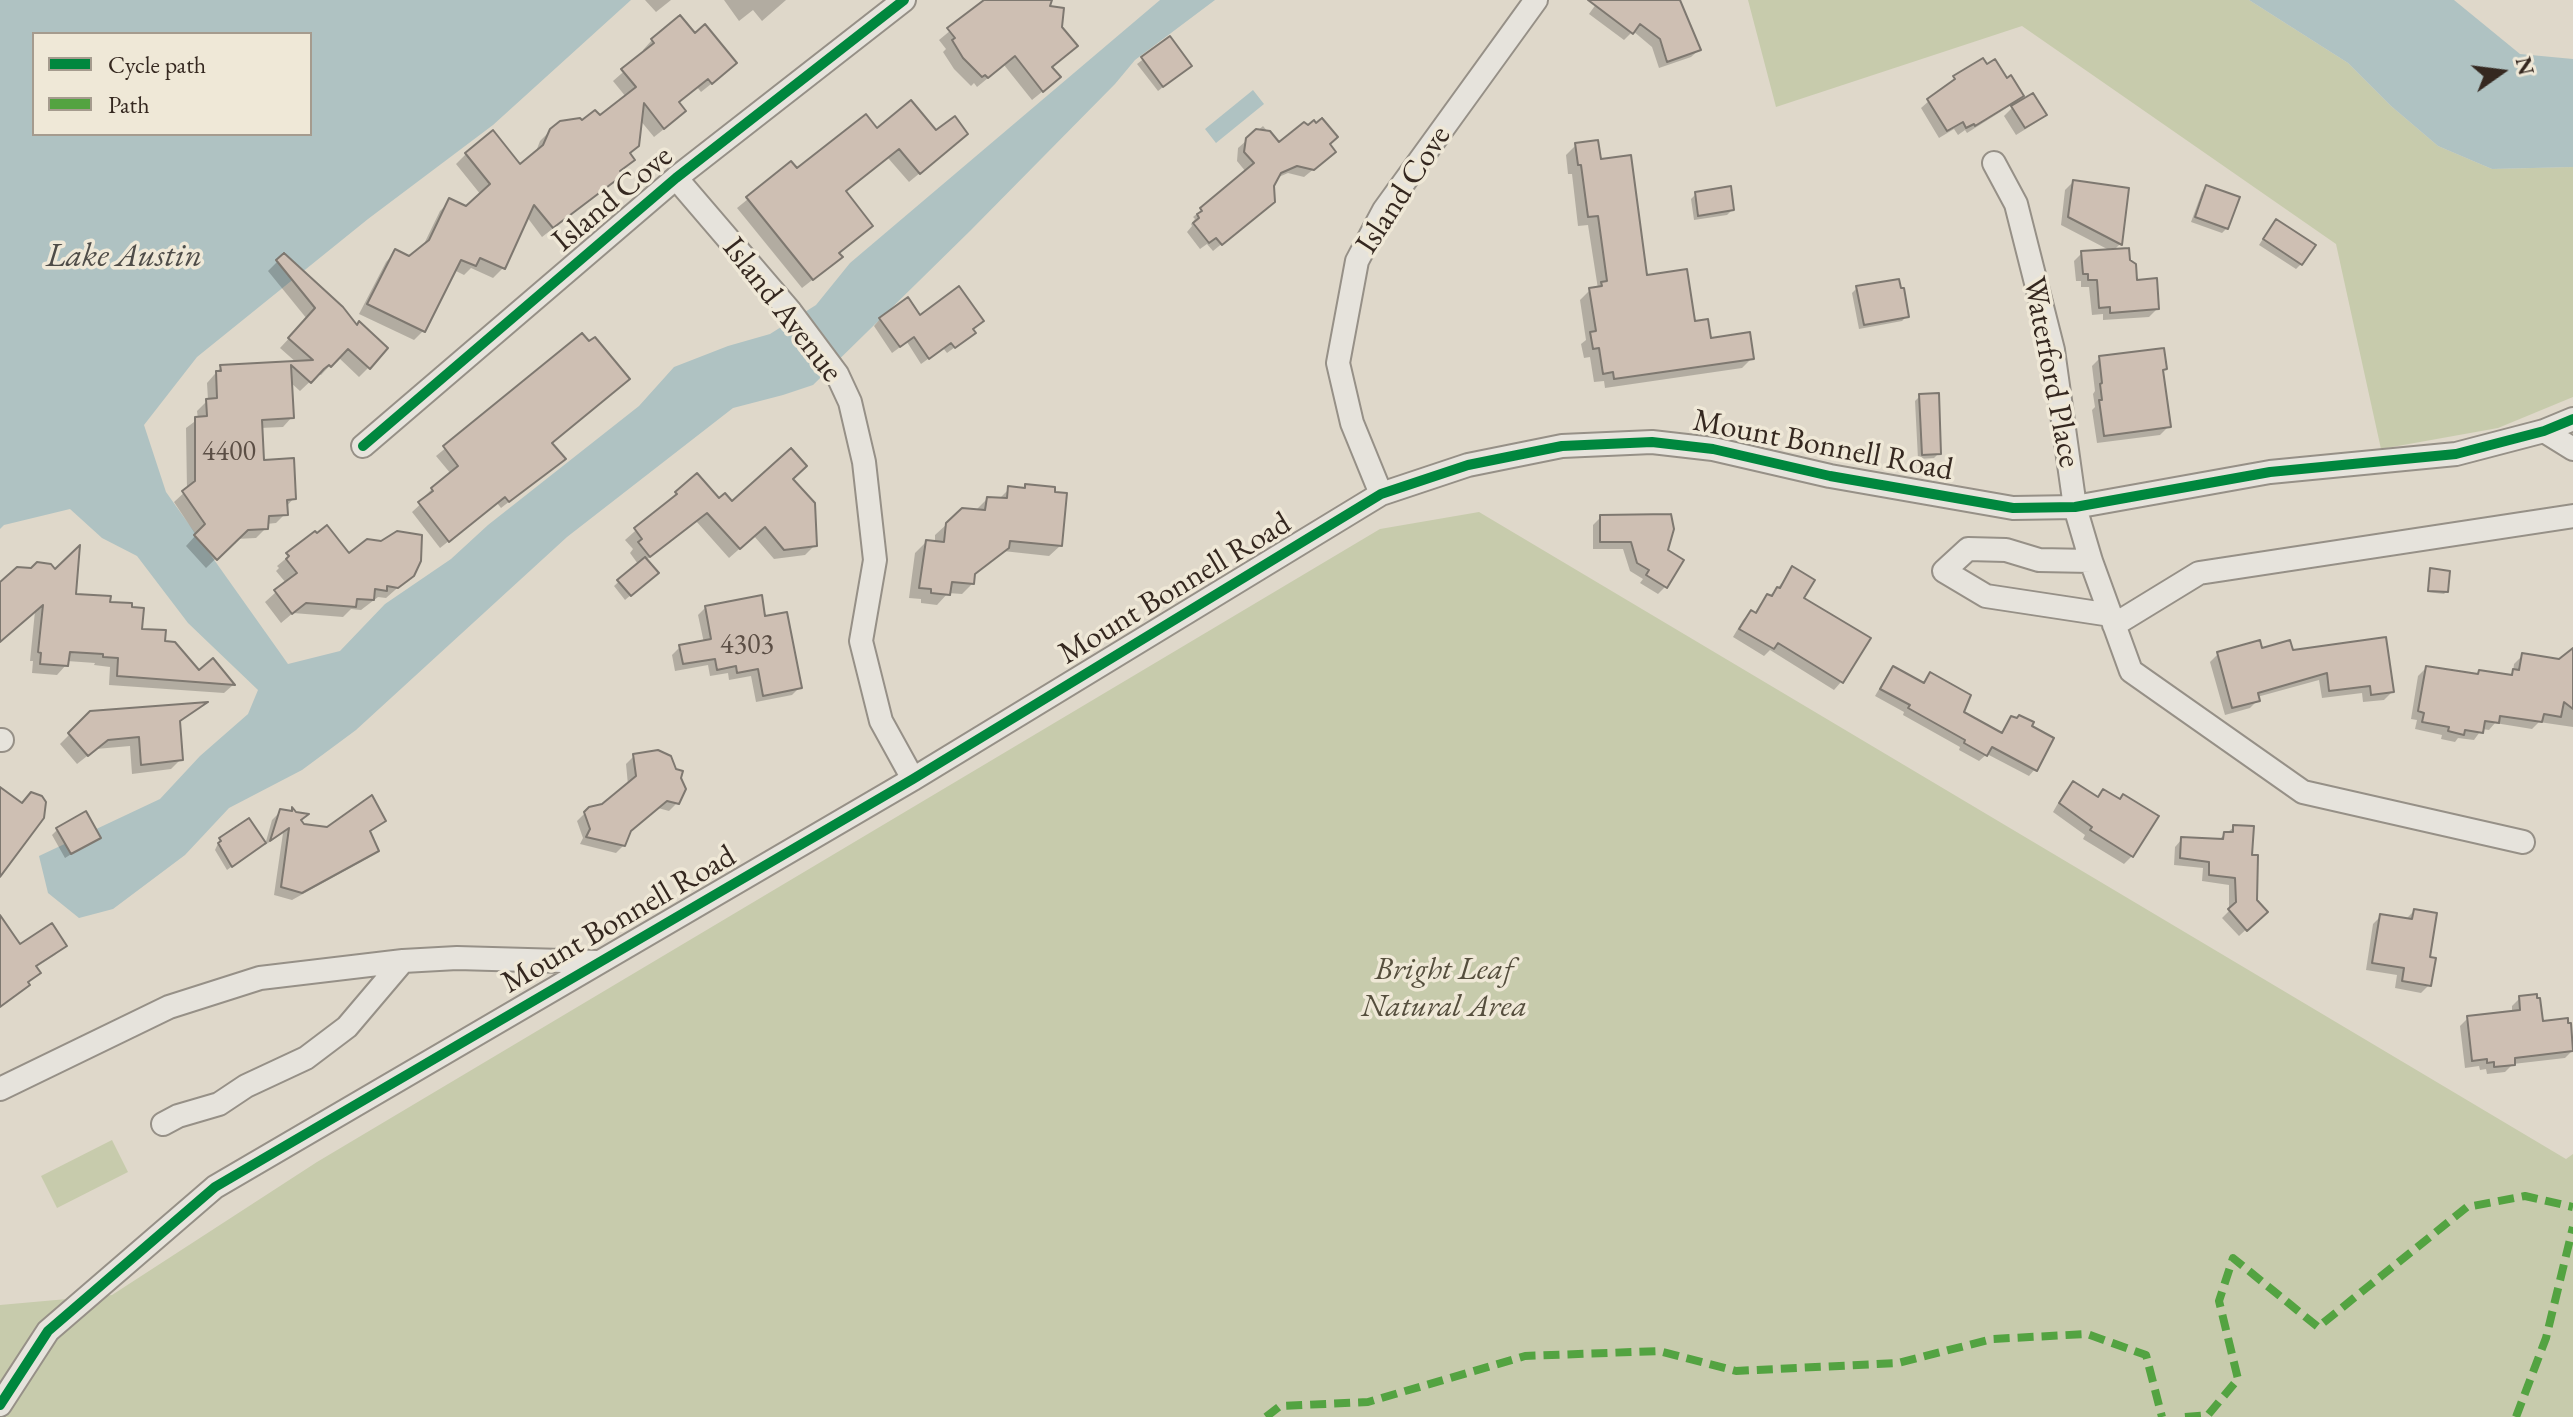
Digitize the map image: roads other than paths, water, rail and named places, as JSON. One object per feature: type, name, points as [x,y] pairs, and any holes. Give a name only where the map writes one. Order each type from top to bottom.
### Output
[{"type":"street","name":"Island Cove","points":[[363,446],[676,178],[904,0]]},
{"type":"street","name":"Island Cove","points":[[1381,494],[1352,423],[1338,363],[1357,261],[1384,210],[1536,0]]},
{"type":"street","name":"Waterford Place","points":[[1994,163],[2016,204],[2053,350],[2075,507],[2131,671],[2303,792],[2523,842]]},
{"type":"street","name":"Island Avenue","points":[[676,178],[790,311],[837,374],[850,402],[864,462],[875,560],[861,641],[881,721],[913,779]]},
{"type":"street","name":"Mount Bonnell Road","points":[[0,1405],[48,1331],[215,1187],[913,779],[1381,494],[1468,465],[1562,446],[1652,442],[1713,449],[1830,476],[2013,508],[2075,507],[2270,472],[2456,454],[2544,431],[2573,419]]},
{"type":"street","points":[[2544,431],[2573,449]]},
{"type":"street","points":[[2091,561],[2039,560],[2006,550],[1968,549],[1944,571],[1986,596],[2113,620],[2199,573],[2573,516]]},
{"type":"street","points":[[0,1089],[169,1007],[260,978],[403,961],[457,958],[598,962]]},
{"type":"street","points":[[163,1124],[178,1116],[219,1104],[246,1086],[306,1058],[347,1027],[403,961]]},
{"type":"water","name":"Lake Austin","points":[[0,0],[631,0],[493,125],[368,219],[197,357],[144,425],[166,492],[288,664],[340,651],[385,604],[451,559],[488,525],[639,406],[674,367],[770,334],[816,305],[850,263],[1160,0],[1215,0],[1135,60],[971,230],[813,385],[733,408],[567,537],[356,730],[302,770],[229,808],[185,855],[113,909],[79,918],[48,893],[39,856],[160,799],[200,756],[248,714],[258,690],[188,623],[137,556],[102,538],[70,509],[4,525],[0,529]]},
{"type":"water","points":[[2249,0],[2454,0],[2520,54],[2573,59],[2573,167],[2492,169],[2438,146],[2391,106],[2348,63]]},
{"type":"water","points":[[1253,90],[1264,104],[1216,143],[1205,129]]},
{"type":"park label","name":"Bright Leaf Natural Area","points":[[1444,988]]}]
